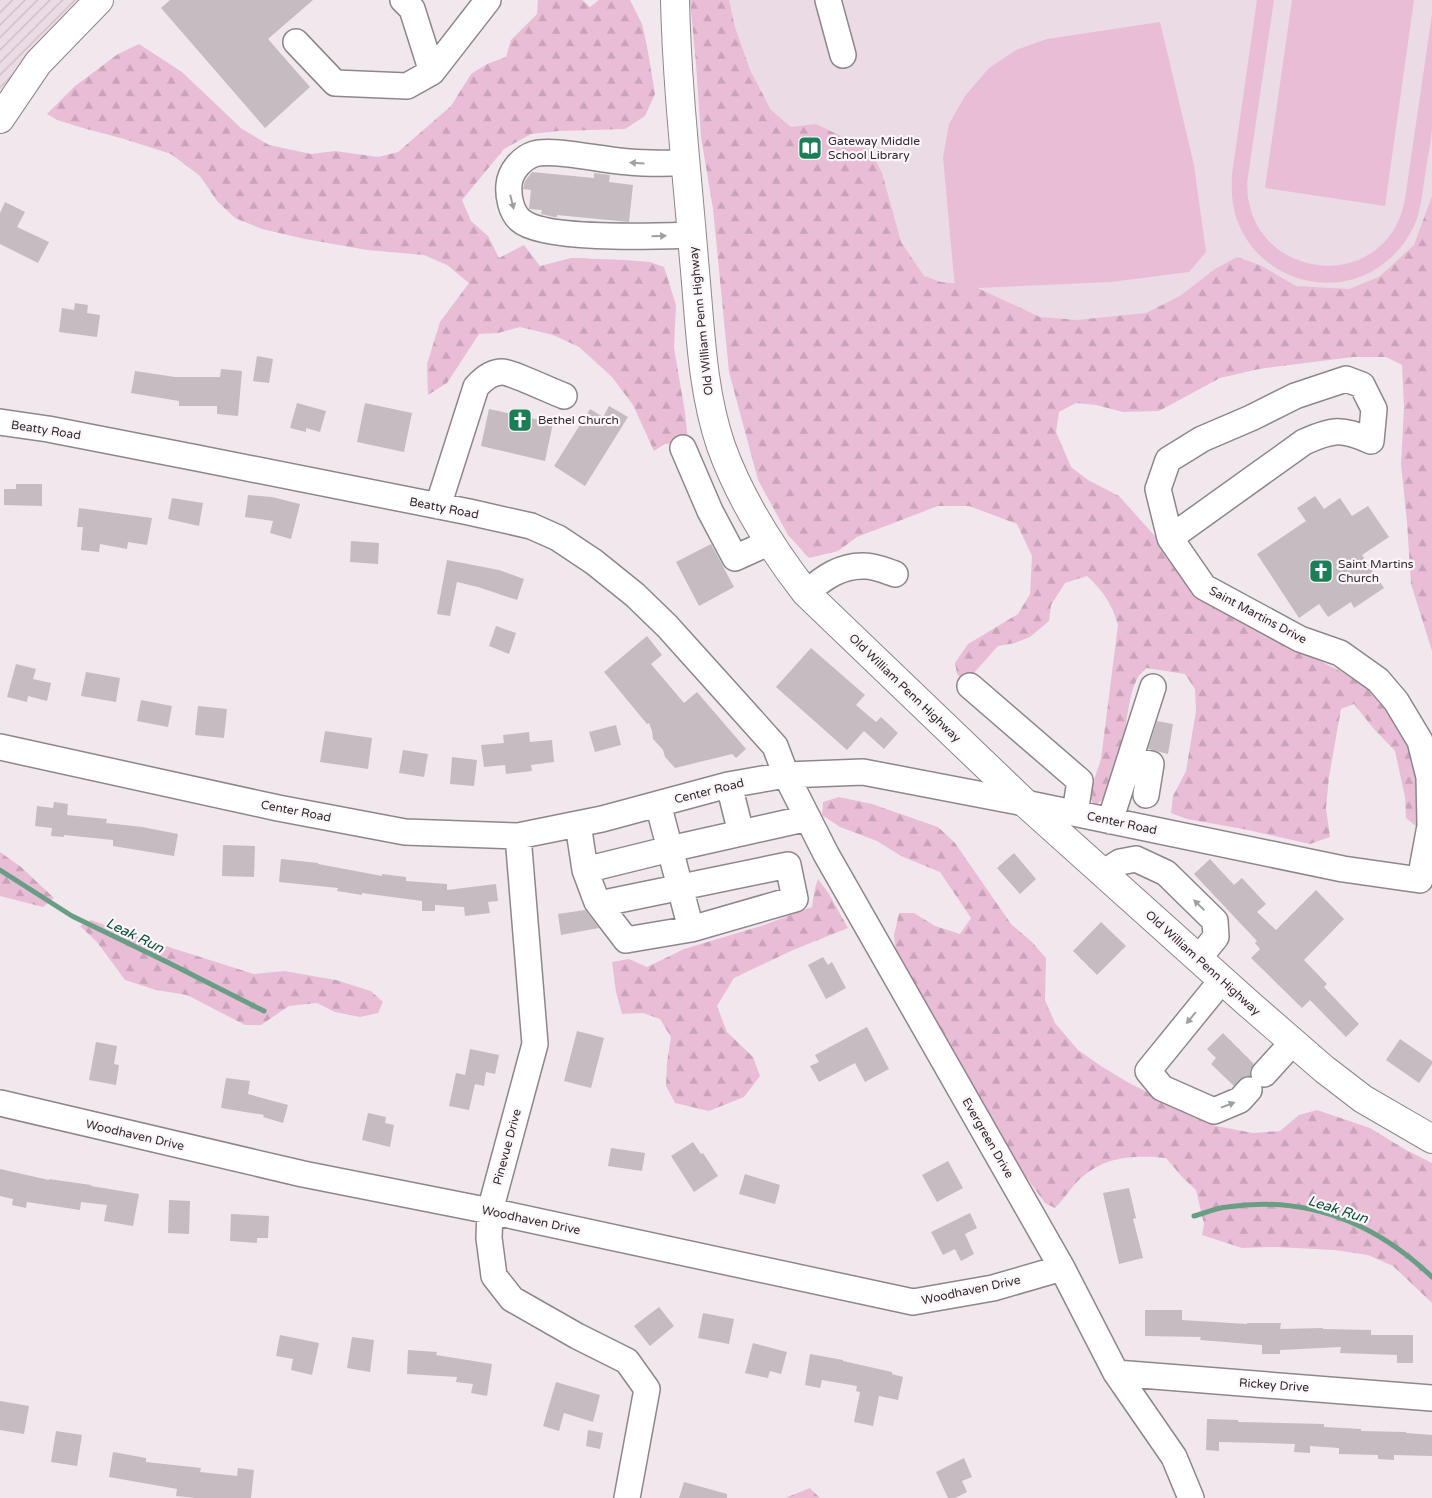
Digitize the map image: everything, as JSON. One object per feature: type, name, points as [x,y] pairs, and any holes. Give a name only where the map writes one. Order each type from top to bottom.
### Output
[{"type":"main road","points":[[0,118],[38,63],[99,0]]},
{"type":"main road","name":"Old William Penn Highway","points":[[665,0],[677,62]]},
{"type":"main road","name":"Old William Penn Highway","points":[[675,0],[677,62],[703,354],[710,404],[721,446],[738,484],[784,565],[806,593],[1025,803],[1198,959],[1293,1042],[1363,1099],[1432,1139]]},
{"type":"street","points":[[403,0],[412,9],[432,72]]},
{"type":"street","points":[[296,42],[335,82],[406,86],[432,72],[488,0]]},
{"type":"street","points":[[828,0],[843,55]]},
{"type":"street","points":[[686,162],[628,162],[550,153],[534,154],[520,162],[513,172],[509,184],[510,204],[519,220],[555,233],[645,236],[692,235]]},
{"type":"street","points":[[438,506],[476,387],[482,380],[492,374],[504,372],[564,396]]},
{"type":"street","name":"Saint Martins Drive","points":[[1170,538],[1304,442],[1326,432],[1350,432],[1371,441],[1374,409],[1362,385],[1346,379],[1295,396],[1251,418],[1202,439],[1168,460],[1158,489],[1170,538],[1204,586],[1300,639],[1340,653],[1378,680],[1396,701],[1420,741],[1429,778],[1430,826],[1420,880]]},
{"type":"street","name":"Beatty Road","points":[[0,422],[48,429],[438,506],[531,526],[558,538],[594,562],[636,596],[667,626],[775,746],[786,775]]},
{"type":"street","points":[[683,448],[710,511],[735,558],[770,542]]},
{"type":"street","points":[[806,593],[823,578],[843,568],[866,566],[895,574]]},
{"type":"street","points":[[970,686],[1080,781],[1075,813]]},
{"type":"street","points":[[1110,821],[1153,687]]},
{"type":"street","name":"Center Road","points":[[0,747],[278,808],[405,832],[518,836],[578,824],[729,785],[786,775],[863,772],[1075,813],[1343,869],[1420,880]]},
{"type":"street","points":[[1130,760],[1151,764],[1146,795]]},
{"type":"street","name":"Evergreen Drive","points":[[786,775],[826,854],[1062,1268],[1116,1373],[1174,1457],[1191,1498]]},
{"type":"street","points":[[729,785],[741,833]]},
{"type":"street","points":[[658,804],[691,930]]},
{"type":"street","points":[[585,870],[808,818]]},
{"type":"street","points":[[578,824],[585,870],[599,904],[626,940],[691,930],[795,899],[779,825]]},
{"type":"street","name":"Pinevue Drive","points":[[518,836],[535,1044],[490,1211],[489,1238],[494,1276],[512,1299],[577,1336],[627,1361],[647,1389],[628,1498]]},
{"type":"street","points":[[1103,874],[1120,862],[1136,859],[1166,873],[1215,920],[1216,937],[1198,959]]},
{"type":"street","points":[[599,904],[788,866]]},
{"type":"street","points":[[1222,980],[1148,1072],[1162,1088],[1214,1111],[1240,1100],[1293,1042]]},
{"type":"street","name":"Woodhaven Drive","points":[[0,1103],[302,1174],[490,1211],[913,1302],[993,1288],[1062,1268]]},
{"type":"street","name":"Rickey Drive","points":[[1116,1373],[1432,1398]]},
{"type":"shaded area","points":[[0,0],[99,0],[0,119]]},
{"type":"shaded area","points":[[702,0],[1432,0],[1432,228],[1387,282],[1111,346],[978,324],[790,178]]},
{"type":"green space","points":[[538,0],[582,0],[590,7],[599,0],[630,0],[642,24],[655,94],[645,116],[625,129],[559,131],[531,134],[504,149],[462,200],[471,221],[488,236],[499,258],[524,245],[540,266],[571,258],[650,262],[664,267],[676,305],[674,348],[688,441],[665,444],[654,451],[633,405],[612,377],[579,347],[553,335],[520,327],[498,333],[479,334],[447,383],[428,395],[427,364],[440,322],[469,283],[447,265],[424,255],[367,250],[262,229],[235,218],[217,201],[200,176],[171,154],[57,120],[47,114],[75,86],[118,54],[139,44],[182,72],[242,129],[269,145],[311,154],[335,151],[378,157],[398,152],[451,106],[471,74],[487,64],[506,57],[511,40],[537,14]]},
{"type":"green space","points":[[690,0],[729,0],[735,27],[750,70],[771,110],[791,127],[816,124],[871,151],[882,173],[901,242],[924,276],[941,282],[971,285],[1040,317],[1077,320],[1146,313],[1180,296],[1215,269],[1237,257],[1262,266],[1296,286],[1349,289],[1379,277],[1414,245],[1432,196],[1432,651],[1411,584],[1401,464],[1404,407],[1402,365],[1386,357],[1353,357],[1259,369],[1220,378],[1159,411],[1123,412],[1096,405],[1076,403],[1059,412],[1056,432],[1071,467],[1088,480],[1119,496],[1188,573],[1285,643],[1342,672],[1372,692],[1396,713],[1410,748],[1420,786],[1418,828],[1406,818],[1405,797],[1395,751],[1354,704],[1341,709],[1329,777],[1326,808],[1330,837],[1310,844],[1187,819],[1171,813],[1173,796],[1186,771],[1196,711],[1195,689],[1185,674],[1146,668],[1138,677],[1132,691],[1123,746],[1114,782],[1105,796],[1094,806],[1089,795],[1101,759],[1118,625],[1106,598],[1087,576],[1065,583],[1051,605],[1049,621],[1030,637],[1015,643],[998,646],[972,675],[963,680],[957,674],[955,663],[968,644],[1018,614],[1030,594],[1032,556],[1017,524],[969,506],[938,506],[857,537],[838,551],[809,558],[788,535],[758,480],[729,372],[713,209],[701,137]]},
{"type":"green space","points":[[1257,0],[1274,0],[1247,183],[1248,200],[1256,224],[1269,241],[1286,254],[1306,263],[1327,266],[1348,263],[1369,255],[1386,240],[1398,221],[1405,199],[1432,14],[1432,128],[1418,216],[1405,242],[1395,254],[1369,273],[1350,280],[1331,283],[1312,282],[1294,277],[1261,257],[1239,225],[1232,200],[1232,174]]},
{"type":"green space","points":[[1292,0],[1414,0],[1385,206],[1265,188]]},
{"type":"green space","points":[[1160,22],[1194,165],[1206,252],[1189,272],[1111,282],[955,289],[943,157],[949,124],[965,96],[989,68],[1016,50],[1047,39]]},
{"type":"green space","points":[[839,797],[872,804],[938,827],[955,843],[1011,924],[1032,942],[1046,958],[1045,1000],[1055,1023],[1078,1050],[1101,1066],[1129,1083],[1216,1126],[1253,1133],[1280,1131],[1299,1115],[1317,1110],[1370,1128],[1432,1163],[1432,1303],[1393,1266],[1368,1255],[1334,1250],[1276,1247],[1242,1248],[1202,1235],[1204,1224],[1196,1190],[1166,1158],[1140,1157],[1117,1159],[1106,1163],[1085,1175],[1055,1208],[1045,1203],[1014,1160],[959,1061],[918,995],[896,951],[894,935],[899,913],[914,913],[935,926],[960,934],[971,918],[940,872],[901,856],[877,841],[840,827],[822,815],[823,802]]},
{"type":"green space","points":[[0,852],[21,867],[54,898],[43,907],[0,896]]},
{"type":"green space","points":[[818,879],[829,894],[848,928],[793,950],[734,978],[717,1006],[727,1032],[753,1057],[760,1076],[744,1097],[709,1111],[675,1103],[666,1086],[671,1037],[660,1019],[643,1013],[622,1014],[616,992],[612,962],[629,959],[647,967],[684,949],[761,926],[812,907]]},
{"type":"green space","points":[[91,920],[254,974],[284,971],[336,980],[371,991],[383,1002],[378,1013],[360,1017],[335,1012],[317,1003],[289,1006],[261,1025],[245,1025],[187,995],[156,990],[125,980],[97,942],[80,926]]},
{"type":"green space","points":[[810,1488],[820,1498],[785,1498]]},
{"type":"building","points":[[170,0],[313,0],[268,39],[310,87],[265,128],[161,8]]},
{"type":"building","points":[[532,172],[594,178],[594,173],[610,175],[609,182],[633,185],[629,222],[557,215],[557,217],[554,217],[541,214],[542,210],[529,209],[531,190],[523,189],[525,181]]},
{"type":"building","points":[[5,202],[25,212],[17,227],[49,242],[38,263],[0,244],[0,213]]},
{"type":"building","points":[[75,303],[88,305],[87,313],[100,315],[97,337],[59,332],[62,308],[74,310]]},
{"type":"building","points":[[257,356],[273,359],[269,383],[253,381]]},
{"type":"building","points":[[221,369],[242,371],[238,416],[217,414],[217,406],[179,406],[179,401],[131,393],[135,371],[175,377],[220,377]]},
{"type":"building","points":[[297,403],[326,411],[320,432],[306,428],[306,432],[290,428]]},
{"type":"building","points":[[365,403],[412,413],[404,452],[357,442]]},
{"type":"building","points":[[609,406],[628,417],[585,486],[554,466],[590,409],[603,417]]},
{"type":"building","points":[[489,409],[553,423],[545,461],[481,446]]},
{"type":"building","points":[[16,484],[42,484],[42,506],[4,505],[4,489],[16,489]]},
{"type":"building","points":[[248,495],[272,497],[300,504],[291,539],[270,533],[273,521],[245,517]]},
{"type":"building","name":"Saint Martins Church","points":[[1315,496],[1324,509],[1340,498],[1352,516],[1368,506],[1389,537],[1362,555],[1384,588],[1354,608],[1351,602],[1328,617],[1319,604],[1299,618],[1257,554],[1306,521],[1297,508]]},
{"type":"building","points":[[172,498],[203,503],[199,526],[168,519]]},
{"type":"building","points":[[79,508],[152,518],[147,545],[128,542],[127,549],[100,544],[99,552],[81,550],[83,527],[77,527]]},
{"type":"building","points":[[351,541],[379,543],[378,564],[350,562]]},
{"type":"building","points":[[711,544],[734,587],[699,606],[676,562]]},
{"type":"building","points":[[447,560],[499,570],[524,579],[517,600],[457,582],[450,616],[437,614]]},
{"type":"building","points":[[496,626],[516,633],[509,654],[489,646]]},
{"type":"building","points":[[647,636],[662,655],[651,664],[684,703],[697,692],[746,749],[736,758],[732,754],[675,768],[665,757],[663,750],[653,739],[649,723],[647,724],[604,672]]},
{"type":"building","points":[[811,648],[865,695],[856,705],[876,722],[881,717],[898,733],[884,749],[864,731],[847,750],[776,687]]},
{"type":"building","points":[[16,664],[36,669],[33,679],[51,683],[47,701],[28,696],[27,702],[7,697]]},
{"type":"building","points":[[86,672],[120,678],[116,702],[81,696]]},
{"type":"building","points":[[141,700],[172,706],[168,727],[137,721]]},
{"type":"building","points":[[198,706],[227,709],[224,738],[195,735]]},
{"type":"building","points":[[1157,721],[1173,724],[1168,754],[1148,749]]},
{"type":"building","points":[[616,725],[621,745],[595,752],[589,732]]},
{"type":"building","points":[[325,731],[372,738],[368,769],[320,762]]},
{"type":"building","points":[[529,732],[530,742],[552,740],[554,762],[531,765],[532,771],[506,774],[505,765],[484,767],[481,745],[504,743],[503,735]]},
{"type":"building","points":[[403,750],[428,754],[424,777],[399,773]]},
{"type":"building","points":[[452,757],[477,760],[474,786],[450,784]]},
{"type":"building","points":[[54,802],[68,804],[67,815],[107,819],[106,823],[178,834],[174,856],[113,846],[113,840],[64,835],[64,837],[51,836],[52,828],[35,826],[37,806],[53,808]]},
{"type":"building","points":[[223,845],[255,846],[254,877],[222,876]]},
{"type":"building","points":[[1014,853],[1036,879],[1020,894],[997,868]]},
{"type":"building","points":[[281,859],[318,863],[382,876],[382,874],[406,877],[406,881],[447,884],[447,890],[496,884],[498,901],[488,902],[490,913],[465,916],[464,907],[435,905],[435,911],[422,911],[422,901],[362,893],[362,895],[337,891],[338,888],[279,882]]},
{"type":"building","points":[[1210,859],[1234,885],[1242,878],[1266,904],[1257,912],[1276,930],[1316,890],[1344,919],[1304,960],[1327,984],[1324,987],[1359,1024],[1346,1037],[1310,1000],[1302,1008],[1251,958],[1260,949],[1255,943],[1257,941],[1194,874]]},
{"type":"building","points":[[585,910],[599,928],[561,935],[558,914]]},
{"type":"building","points":[[1101,922],[1126,946],[1097,975],[1073,951]]},
{"type":"building","points":[[823,957],[828,965],[832,962],[846,988],[826,999],[808,965]]},
{"type":"building","points":[[867,1027],[889,1069],[865,1082],[855,1063],[819,1082],[810,1066],[819,1062],[815,1055]]},
{"type":"building","points":[[577,1031],[604,1038],[591,1088],[564,1081]]},
{"type":"building","points":[[1223,1033],[1254,1064],[1250,1070],[1250,1076],[1244,1077],[1234,1086],[1211,1064],[1216,1058],[1207,1049]]},
{"type":"building","points":[[1400,1039],[1432,1061],[1432,1064],[1419,1083],[1386,1060]]},
{"type":"building","points":[[96,1042],[117,1046],[114,1064],[119,1065],[116,1085],[89,1080]]},
{"type":"building","points":[[470,1049],[499,1055],[495,1074],[486,1072],[484,1086],[475,1084],[469,1110],[449,1106],[456,1073],[465,1075]]},
{"type":"building","points":[[226,1078],[250,1081],[248,1094],[288,1105],[283,1123],[263,1117],[264,1115],[221,1108]]},
{"type":"building","points":[[368,1113],[386,1117],[385,1123],[394,1125],[390,1147],[362,1140]]},
{"type":"building","points":[[693,1142],[701,1154],[703,1153],[718,1176],[694,1192],[671,1156]]},
{"type":"building","points":[[611,1148],[645,1153],[642,1171],[608,1166]]},
{"type":"building","points":[[948,1161],[963,1188],[937,1202],[922,1175]]},
{"type":"building","points":[[0,1169],[49,1180],[91,1185],[139,1194],[133,1226],[104,1221],[107,1205],[81,1202],[80,1210],[27,1202],[26,1208],[12,1205],[13,1199],[0,1196]]},
{"type":"building","points":[[745,1174],[780,1185],[775,1204],[739,1194]]},
{"type":"building","points":[[1129,1188],[1136,1218],[1133,1219],[1143,1258],[1119,1264],[1103,1193]]},
{"type":"building","points":[[169,1200],[190,1201],[189,1234],[168,1233]]},
{"type":"building","points":[[970,1213],[977,1228],[965,1234],[974,1254],[961,1261],[955,1249],[943,1255],[931,1232]]},
{"type":"building","points":[[231,1214],[269,1216],[268,1238],[257,1238],[257,1243],[230,1241]]},
{"type":"building","points":[[659,1307],[674,1326],[650,1346],[634,1326]]},
{"type":"building","points":[[1145,1310],[1182,1310],[1182,1320],[1247,1324],[1281,1323],[1280,1329],[1371,1330],[1371,1335],[1413,1335],[1413,1363],[1397,1363],[1397,1355],[1340,1353],[1341,1347],[1280,1350],[1280,1354],[1262,1354],[1262,1345],[1200,1340],[1201,1337],[1145,1336]]},
{"type":"building","points":[[703,1313],[734,1319],[729,1344],[698,1338]]},
{"type":"building","points":[[280,1335],[319,1343],[312,1375],[291,1370],[293,1359],[276,1356]]},
{"type":"building","points":[[352,1337],[374,1340],[370,1372],[347,1368]]},
{"type":"building","points":[[753,1343],[787,1352],[781,1374],[770,1371],[768,1378],[745,1373]]},
{"type":"building","points":[[408,1350],[437,1352],[436,1355],[492,1364],[487,1396],[471,1393],[473,1384],[456,1382],[457,1377],[407,1374]]},
{"type":"building","points":[[810,1354],[892,1372],[892,1374],[903,1377],[898,1400],[879,1396],[873,1426],[854,1422],[860,1392],[856,1391],[857,1386],[822,1380],[820,1388],[805,1385]]},
{"type":"building","points":[[556,1382],[600,1395],[593,1422],[564,1413],[559,1431],[543,1426]]},
{"type":"building","points":[[0,1401],[29,1406],[24,1434],[0,1430]]},
{"type":"building","points":[[1207,1419],[1238,1420],[1238,1422],[1324,1424],[1324,1427],[1361,1429],[1361,1431],[1406,1432],[1432,1435],[1432,1456],[1394,1455],[1394,1460],[1378,1459],[1378,1455],[1339,1454],[1339,1448],[1310,1446],[1310,1453],[1294,1452],[1295,1444],[1264,1443],[1219,1442],[1219,1451],[1206,1450]]},
{"type":"building","points":[[588,1430],[603,1433],[600,1449],[586,1446]]},
{"type":"building","points":[[56,1431],[82,1435],[77,1466],[51,1462]]},
{"type":"building","points":[[113,1452],[146,1458],[146,1462],[201,1468],[200,1472],[237,1476],[238,1468],[254,1470],[251,1498],[176,1496],[177,1489],[109,1477]]},
{"type":"building","points":[[964,1458],[972,1477],[962,1481],[967,1492],[955,1498],[948,1498],[936,1472]]},
{"type":"building","points":[[684,1482],[727,1494],[727,1498],[679,1498]]},
{"type":"waterway","name":"Leak Run","points":[[0,870],[72,916],[264,1011]]},
{"type":"waterway","name":"Leak Run","points":[[1194,1216],[1215,1209],[1256,1204],[1285,1205],[1312,1209],[1338,1217],[1387,1241],[1432,1277]]},
{"type":"place","name":"Gateway Middle School Library","points":[[810,148]]},
{"type":"place","name":"Bethel Church","points":[[520,420]]},
{"type":"place","name":"Saint Martins Church","points":[[1321,571]]}]
